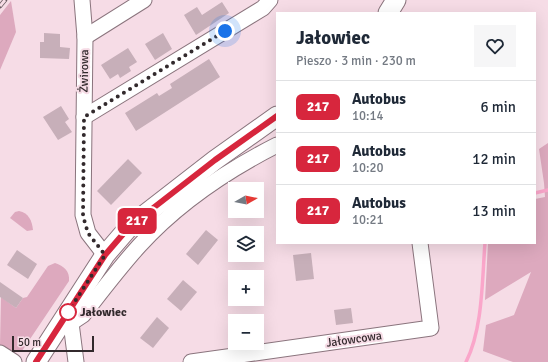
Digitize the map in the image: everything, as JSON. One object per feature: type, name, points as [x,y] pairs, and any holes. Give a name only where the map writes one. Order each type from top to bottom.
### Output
[{"type":"main road","points":[[389,12],[396,0]]},
{"type":"main road","points":[[36,362],[69,318],[105,255],[130,226],[215,160],[276,117]]},
{"type":"street","name":"Żwirowa","points":[[82,0],[85,37],[83,216],[88,233],[105,255]]},
{"type":"street","points":[[85,37],[144,0]]},
{"type":"street","points":[[84,117],[263,8],[270,0]]},
{"type":"street","points":[[76,362],[69,318],[83,315],[140,245],[164,221],[222,175],[276,146]]},
{"type":"street","name":"Jałowcowa","points":[[191,362],[431,328],[420,244]]},
{"type":"street","points":[[0,353],[14,362]]},
{"type":"shaded area","points":[[11,1],[16,32],[0,70],[0,15]]},
{"type":"shaded area","points":[[548,143],[548,362],[513,362],[483,351],[486,325],[514,315],[531,272],[485,300],[488,244],[536,244],[536,199],[545,197],[539,149]]},
{"type":"shaded area","points":[[19,211],[28,216],[33,230],[27,231],[10,218],[15,212]]},
{"type":"shaded area","points":[[55,263],[66,269],[69,281],[22,351],[10,350],[0,345],[1,297],[16,308],[23,298],[27,297],[48,266]]},
{"type":"building","points":[[222,2],[229,13],[196,35],[184,15],[197,7],[202,15]]},
{"type":"building","points":[[44,33],[60,34],[60,47],[70,48],[69,59],[40,58],[40,42],[44,42]]},
{"type":"building","points":[[163,33],[172,49],[155,60],[145,44]]},
{"type":"building","points":[[128,48],[137,62],[129,67],[131,71],[120,78],[118,74],[110,79],[101,65]]},
{"type":"building","points":[[209,59],[220,77],[136,131],[125,113],[157,93],[159,96],[172,88],[170,84]]},
{"type":"building","points":[[61,106],[69,119],[65,122],[72,132],[58,140],[43,117]]},
{"type":"building","points":[[128,159],[142,173],[111,205],[97,191]]},
{"type":"building","points":[[206,230],[218,240],[198,265],[186,254]]},
{"type":"building","points":[[17,250],[37,264],[28,279],[7,265]]},
{"type":"building","points":[[311,253],[314,279],[296,281],[293,255]]},
{"type":"building","points":[[183,280],[197,292],[181,311],[167,299]]},
{"type":"building","points":[[0,282],[23,298],[16,308],[0,297]]},
{"type":"building","points":[[351,308],[353,323],[336,325],[334,310]]},
{"type":"building","points":[[157,317],[169,328],[153,348],[140,338]]},
{"type":"waterway","points":[[536,193],[548,190]]},
{"type":"waterway","points":[[466,362],[472,349],[479,319],[485,244]]},
{"type":"railway","points":[[0,6],[5,0]]},
{"type":"bus line","name":"217","points":[[36,362],[105,255],[130,226],[215,160],[276,117]]},
{"type":"place","name":"Jałowiec","points":[[68,312]]},
{"type":"route","points":[[68,312],[105,255],[97,247],[88,233],[83,216],[84,117],[225,31]]}]
